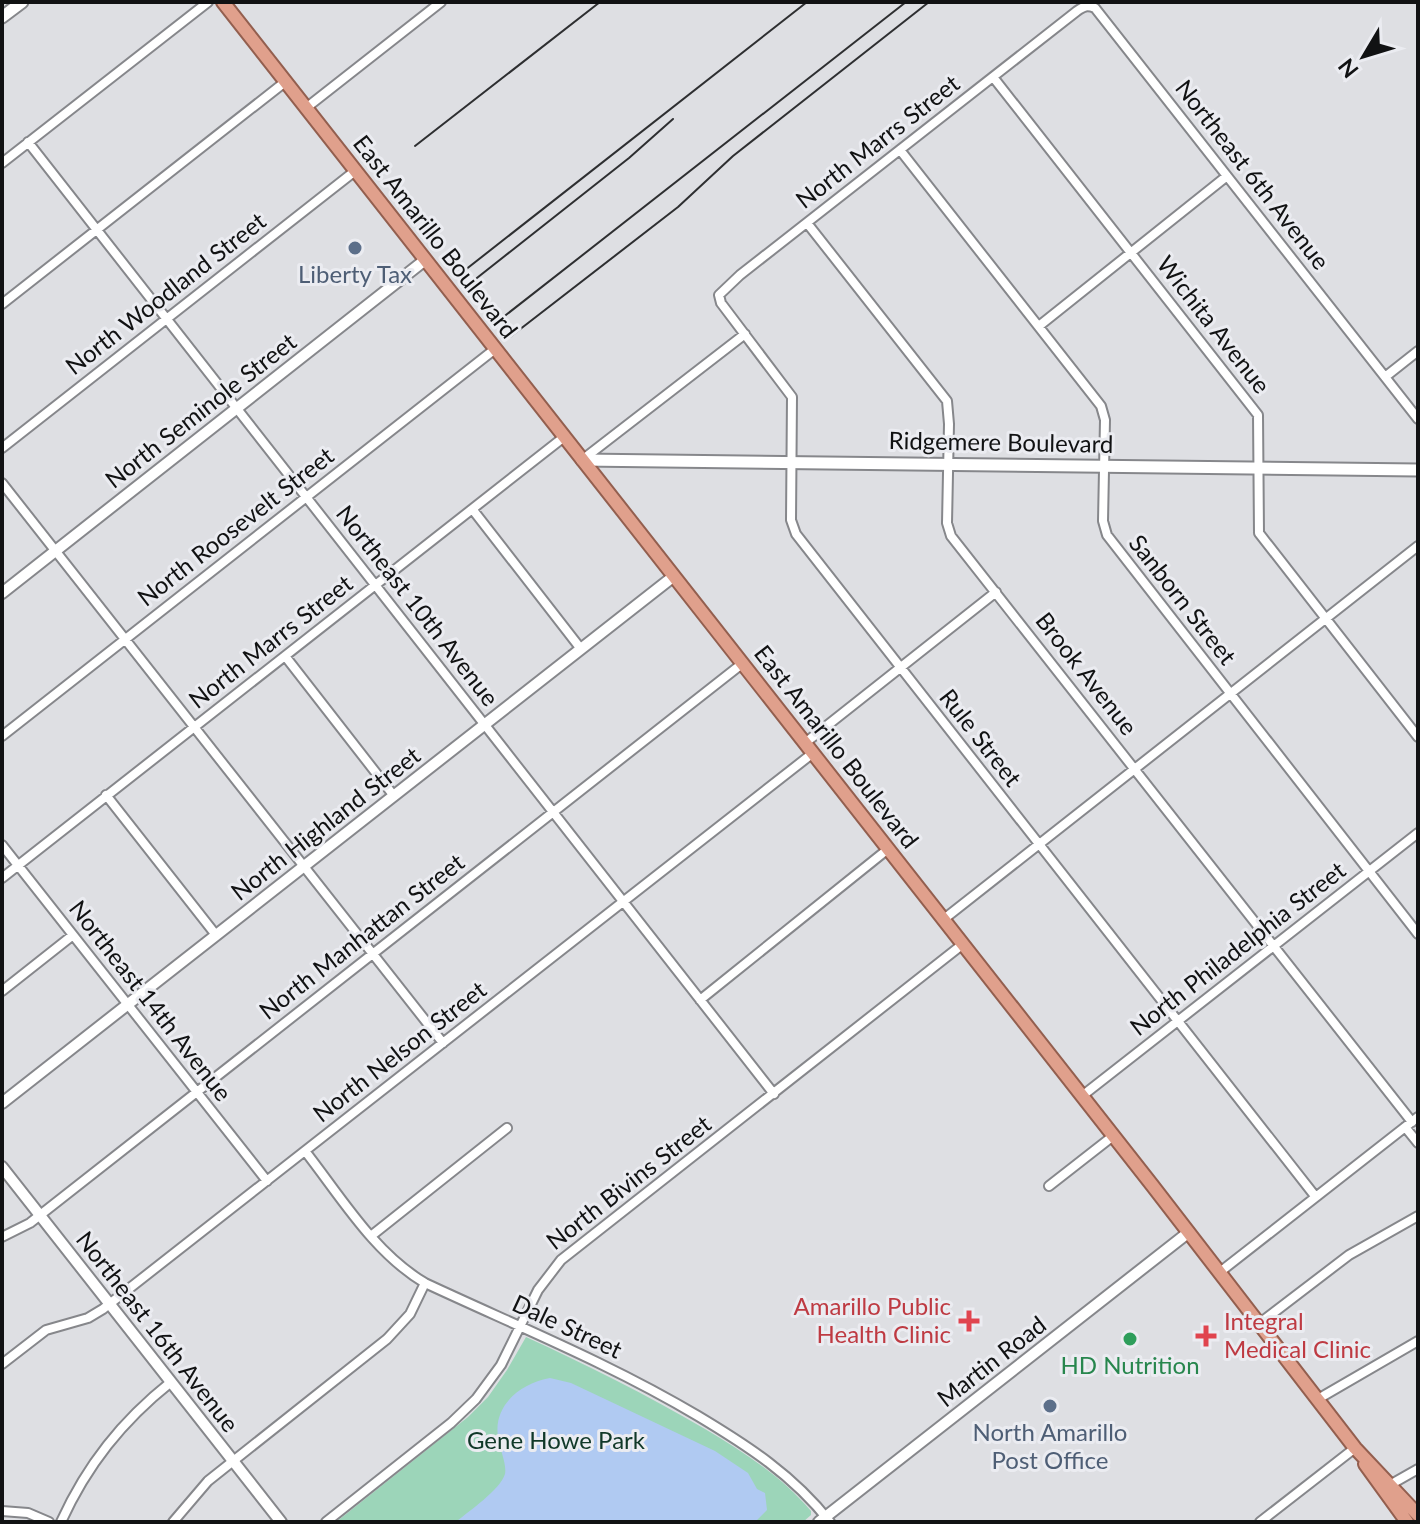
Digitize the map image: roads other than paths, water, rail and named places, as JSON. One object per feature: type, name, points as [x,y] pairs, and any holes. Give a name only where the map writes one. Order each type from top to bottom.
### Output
[{"type":"highway","name":"East Amarillo Boulevard","points":[[223,2],[1387,1487]]},
{"type":"highway","points":[[1387,1487],[1418,1515]]},
{"type":"highway","points":[[1387,1487],[1407,1522]]},
{"type":"main road","points":[[2,17],[22,2]]},
{"type":"main road","name":"Ridgemere Boulevard","points":[[582,460],[1418,470]]},
{"type":"street","points":[[2,163],[208,2]]},
{"type":"street","points":[[306,108],[441,2]]},
{"type":"street","name":"Northeast 6th Avenue","points":[[1040,40],[1084,6],[1095,8],[1418,419]]},
{"type":"street","name":"North Marrs Street","points":[[740,275],[1040,40]]},
{"type":"street","name":"Wichita Avenue","points":[[993,77],[1258,415],[1259,533],[1418,737]]},
{"type":"street","points":[[2,304],[285,82]]},
{"type":"street","name":"Northeast 10th Avenue","points":[[28,142],[774,1094]]},
{"type":"street","name":"Sanborn Street","points":[[900,150],[1101,406],[1105,420],[1103,521],[1107,535],[1418,934]]},
{"type":"street","name":"North Woodland Street","points":[[2,448],[355,171]]},
{"type":"street","points":[[1039,326],[1227,176]]},
{"type":"street","name":"Brook Avenue","points":[[807,223],[947,401],[948,528],[1412,1122],[1418,1143]]},
{"type":"street","name":"North Seminole Street","points":[[2,593],[425,260]]},
{"type":"street","name":"Rule Street","points":[[740,275],[720,291],[719,299],[792,397],[791,520],[796,534],[1315,1196]]},
{"type":"street","points":[[582,460],[745,334]]},
{"type":"street","name":"North Roosevelt Street","points":[[2,736],[495,349]]},
{"type":"street","points":[[1385,377],[1418,351]]},
{"type":"street","name":"North Marrs Street","points":[[2,878],[564,437]]},
{"type":"street","points":[[2,483],[443,1043]]},
{"type":"street","points":[[473,510],[581,649]]},
{"type":"street","points":[[944,919],[1418,546]]},
{"type":"street","name":"North Highland Street","points":[[2,1103],[674,576]]},
{"type":"street","name":"North Nelson Street","points":[[2,1364],[46,1330],[88,1318],[110,1304],[623,902],[996,592]]},
{"type":"street","points":[[285,656],[394,796]]},
{"type":"street","name":"North Manhattan Street","points":[[2,1237],[21,1229],[40,1215],[743,663]]},
{"type":"street","points":[[106,795],[216,935]]},
{"type":"street","name":"North Philadelphia Street","points":[[1082,1096],[1418,833]]},
{"type":"street","name":"Northeast 14th Avenue","points":[[2,845],[267,1181]]},
{"type":"street","points":[[700,1000],[888,849]]},
{"type":"street","points":[[2,991],[73,935]]},
{"type":"street","name":"North Bivins Street","points":[[326,1522],[465,1411],[497,1372],[540,1286],[561,1260],[963,944]]},
{"type":"street","points":[[1220,1272],[1412,1122]]},
{"type":"street","points":[[371,1236],[507,1128]]},
{"type":"street","points":[[1049,1186],[1113,1136]]},
{"type":"street","name":"Dale Street","points":[[305,1151],[390,1257],[425,1283],[651,1388],[747,1446],[799,1487],[825,1520]]},
{"type":"street","name":"Northeast 16th Avenue","points":[[2,1167],[281,1522]]},
{"type":"street","points":[[1260,1323],[1349,1255],[1418,1216]]},
{"type":"street","name":"Martin Road","points":[[825,1520],[1189,1232]]},
{"type":"street","points":[[173,1522],[192,1497],[232,1461],[387,1339],[410,1314],[425,1283]]},
{"type":"street","points":[[1318,1399],[1418,1341]]},
{"type":"street","points":[[61,1522],[80,1484],[105,1446],[132,1415],[171,1382]]},
{"type":"street","points":[[1260,1522],[1355,1448]]},
{"type":"street","points":[[1387,1487],[1418,1469]]},
{"type":"street","points":[[2,1511],[28,1513],[49,1522]]},
{"type":"water","name":"Gene Howe Park","points":[[550,1378],[571,1383],[715,1451],[748,1473],[757,1489],[765,1493],[767,1510],[755,1522],[456,1522],[491,1493],[505,1474],[498,1425],[505,1405],[520,1390]]},
{"type":"railway","points":[[415,146],[600,2]]},
{"type":"railway","points":[[460,274],[807,2]]},
{"type":"railway","points":[[497,322],[906,2]]},
{"type":"railway","points":[[510,337],[678,207],[733,156],[929,2]]},
{"type":"railway","points":[[468,285],[629,158],[673,119]]},
{"type":"place","name":"Liberty Tax","points":[[355,248]]},
{"type":"place","name":"Amarillo Public Health Clinic","points":[[969,1321]]},
{"type":"place","name":"Integral Medical Clinic","points":[[1206,1336]]},
{"type":"place","name":"HD Nutrition","points":[[1130,1339]]},
{"type":"place","name":"North Amarillo Post Office","points":[[1050,1406]]}]
